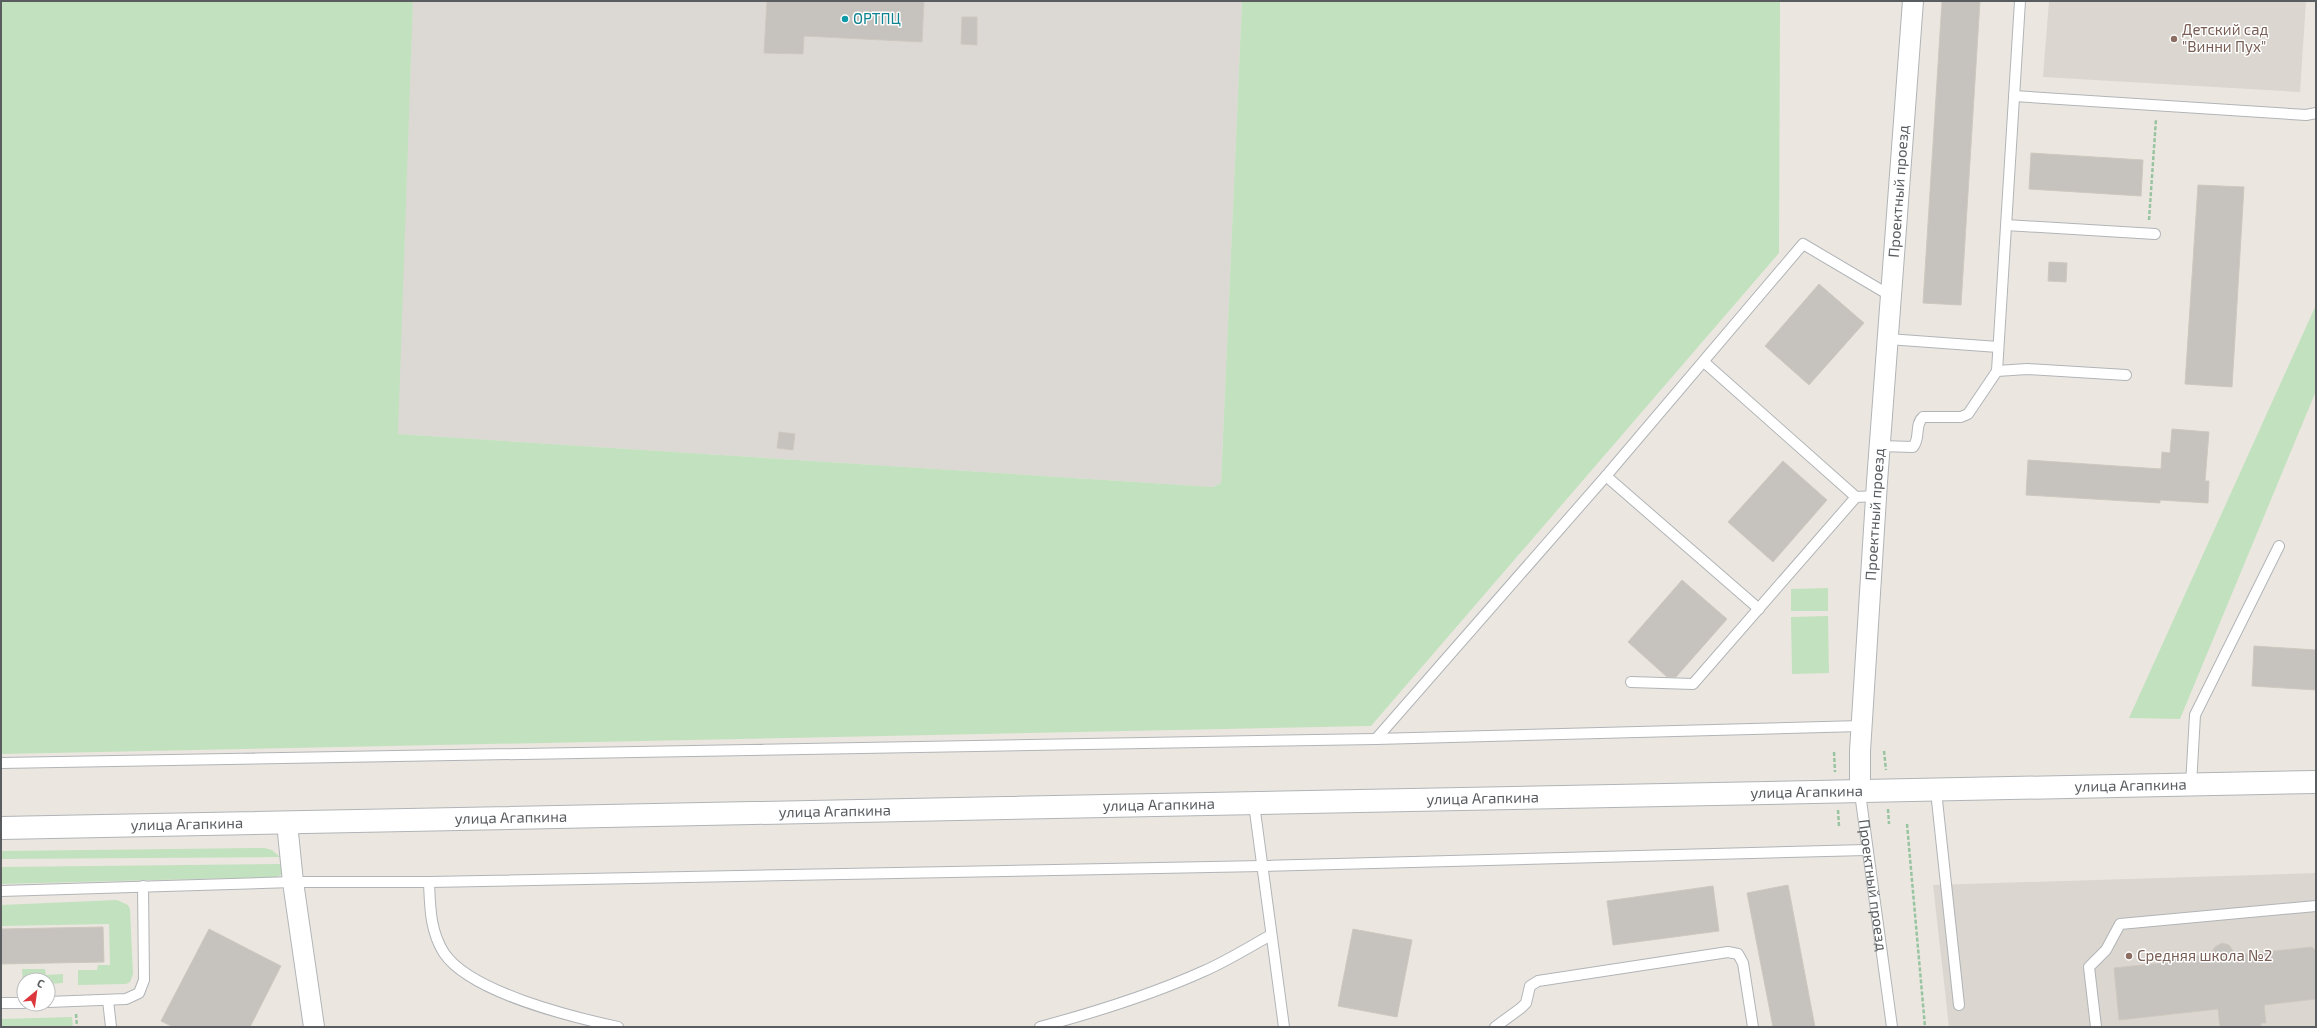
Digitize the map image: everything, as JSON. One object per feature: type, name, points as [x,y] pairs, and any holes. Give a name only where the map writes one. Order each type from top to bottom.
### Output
[{"type":"main road","name":"улица Агапкина","points":[[1,828],[1860,793],[2316,782]]},
{"type":"street","name":"Проектный проезд","points":[[1860,793],[1862,726],[1876,496],[1913,1]]},
{"type":"street","points":[[287,823],[293,882],[314,1027]]},
{"type":"lane","points":[[1880,446],[1913,447],[1916,443],[1919,421],[1923,417],[1961,417],[1968,414],[1997,372],[2020,1]]},
{"type":"lane","points":[[2014,96],[2306,114],[2316,113]]},
{"type":"lane","points":[[2006,225],[2152,234]]},
{"type":"lane","points":[[1376,739],[1606,476],[1803,244],[1891,296]]},
{"type":"lane","points":[[1888,340],[1998,347]]},
{"type":"lane","points":[[1704,362],[1856,497],[1876,496]]},
{"type":"lane","points":[[1997,372],[2027,369],[2126,375]]},
{"type":"lane","points":[[1606,476],[1759,609]]},
{"type":"lane","points":[[1631,682],[1693,684],[1856,497]]},
{"type":"lane","points":[[2191,784],[2195,714],[2279,546]]},
{"type":"lane","points":[[1,763],[1376,739],[1862,726]]},
{"type":"lane","points":[[1936,791],[1959,1005]]},
{"type":"lane","name":"Проектный проезд","points":[[1860,793],[1866,850],[1892,1027]]},
{"type":"lane","points":[[1254,804],[1284,1027]]},
{"type":"lane","points":[[1,891],[293,882],[429,882],[1262,866],[1866,850]]},
{"type":"lane","points":[[429,882],[430,915],[436,937],[444,953],[459,970],[484,985],[542,1006],[618,1027]]},
{"type":"lane","points":[[56,1002],[131,998],[139,992],[143,985],[143,886]]},
{"type":"lane","points":[[2096,1027],[2089,968],[2106,950],[2120,924],[2316,906]]},
{"type":"lane","points":[[1040,1027],[1090,1014],[1148,994],[1206,970],[1271,935]]},
{"type":"lane","points":[[1495,1027],[1526,1003],[1530,986],[1538,981],[1728,952],[1738,954],[1743,963],[1753,1027]]},
{"type":"lane","points":[[108,1000],[111,1027]]},
{"type":"lane","points":[[1,1004],[16,1003]]},
{"type":"path","points":[[2152,234],[2157,105]]},
{"type":"path","points":[[1907,824],[1925,1027]]},
{"type":"path","points":[[76,1017],[77,1027]]},
{"type":"shaded area","points":[[413,1],[1242,1],[1221,483],[1213,487],[397,434]]},
{"type":"shaded area","name":"Детский сад \"Винни Пух\"","points":[[2049,1],[2306,1],[2300,92],[2043,77]]},
{"type":"shaded area","name":"Средняя школа №2","points":[[2316,873],[2316,1027],[1949,1027],[1933,885]]},
{"type":"green space","points":[[1,1],[413,1],[398,434],[1213,487],[1221,483],[1242,1],[1780,1],[1779,253],[1371,726],[1,754]]},
{"type":"green space","points":[[2316,305],[2316,391],[2180,719],[2129,718]]},
{"type":"green space","points":[[1828,588],[1828,611],[1791,611],[1791,589]]},
{"type":"green space","points":[[1828,616],[1829,673],[1792,674],[1791,617]]},
{"type":"green space","points":[[264,848],[272,850],[280,857],[1,859],[1,851]]},
{"type":"green space","points":[[283,864],[281,875],[276,877],[1,884],[1,867]]},
{"type":"green space","points":[[117,900],[128,905],[130,909],[133,974],[130,982],[126,984],[78,985],[78,970],[97,970],[98,965],[110,965],[109,924],[1,926],[1,905]]},
{"type":"green space","points":[[22,969],[45,969],[46,972],[22,972]]},
{"type":"green space","points":[[56,974],[63,974],[63,983],[56,983]]},
{"type":"green space","points":[[72,1017],[73,1027],[1,1026],[1,1019]]},
{"type":"building","name":"ОРТПЦ","points":[[767,1],[924,1],[922,42],[804,36],[803,54],[764,53]]},
{"type":"building","points":[[1942,1],[1980,1],[1961,305],[1923,303]]},
{"type":"building","points":[[962,17],[977,17],[977,45],[961,44]]},
{"type":"building","points":[[2031,153],[2143,160],[2141,196],[2029,189]]},
{"type":"building","points":[[2198,185],[2244,187],[2232,387],[2185,384]]},
{"type":"building","points":[[2049,262],[2067,263],[2066,282],[2048,281]]},
{"type":"building","points":[[1819,284],[1864,323],[1809,385],[1765,346]]},
{"type":"building","points":[[2172,429],[2209,432],[2205,481],[2209,481],[2208,503],[2160,500],[2160,503],[2026,495],[2028,460],[2161,469],[2162,452],[2170,453]]},
{"type":"building","points":[[779,432],[795,434],[793,450],[777,448]]},
{"type":"building","points":[[1783,461],[1827,500],[1773,562],[1728,522]]},
{"type":"building","points":[[1682,580],[1727,619],[1676,677],[1667,677],[1628,642]]},
{"type":"building","points":[[2254,646],[2316,650],[2316,690],[2252,686]]},
{"type":"building","points":[[1788,885],[1815,1027],[1773,1027],[1747,893]]},
{"type":"building","points":[[1713,886],[1719,931],[1613,945],[1607,901]]},
{"type":"building","points":[[103,927],[104,962],[1,964],[1,929]]},
{"type":"building","points":[[209,929],[281,966],[250,1027],[173,1027],[161,1021]]},
{"type":"building","points":[[1353,929],[1412,940],[1397,1017],[1338,1006]]},
{"type":"building","points":[[2222,943],[2229,945],[2236,955],[2312,947],[2316,951],[2316,999],[2264,1005],[2266,1023],[2261,1023],[2261,1027],[2220,1027],[2218,1009],[2119,1020],[2114,968],[2170,962],[2169,959],[2210,954],[2215,947]]},
{"type":"place","name":"ОРТПЦ","points":[[845,19]]},
{"type":"place","name":"Детский сад \"Винни Пух\"","points":[[2174,39]]},
{"type":"place","name":"Средняя школа №2","points":[[2129,956]]}]
